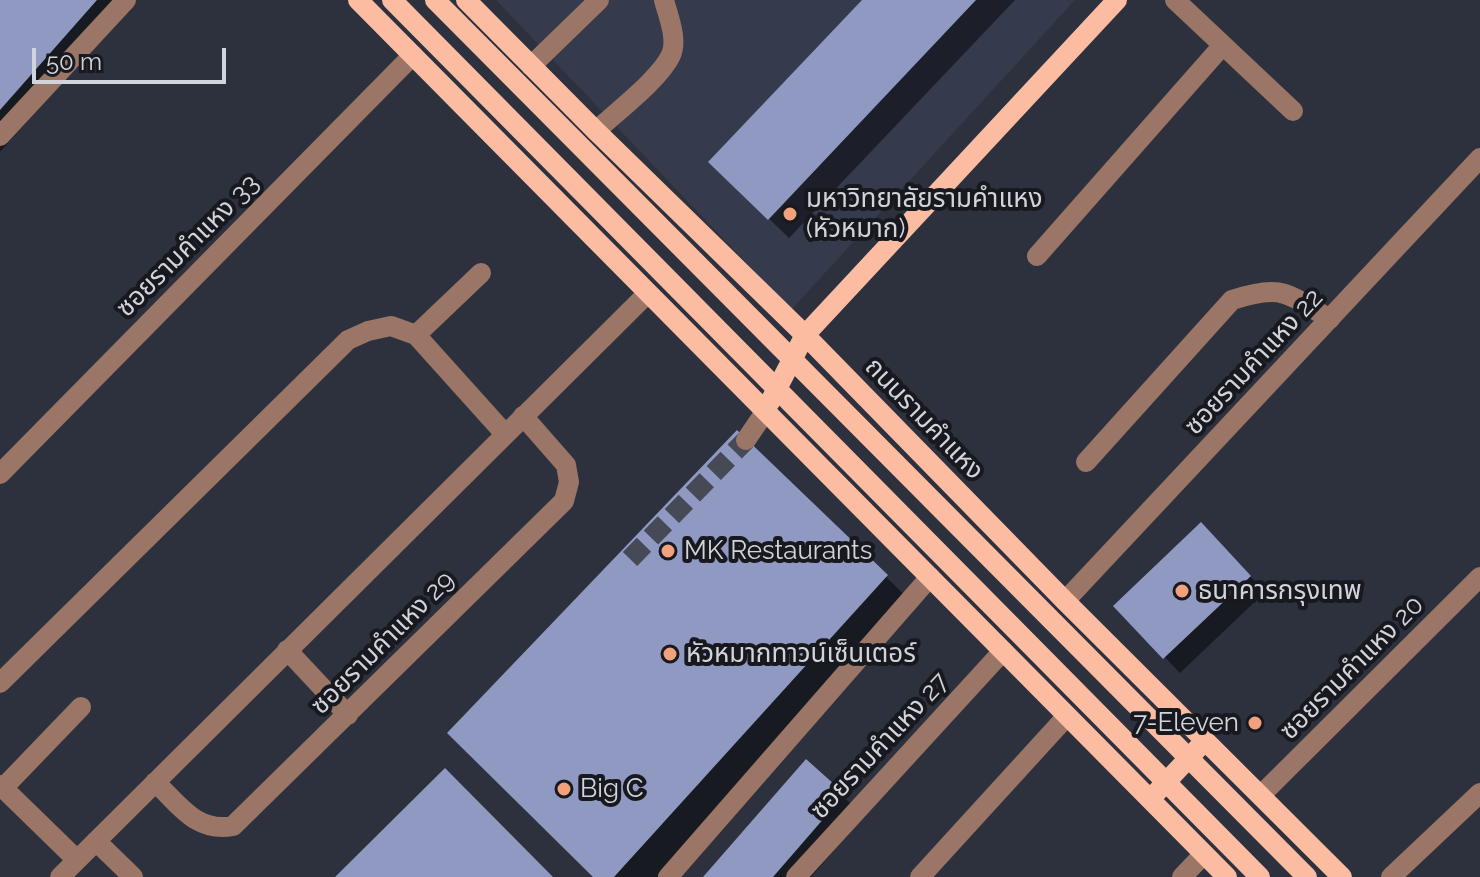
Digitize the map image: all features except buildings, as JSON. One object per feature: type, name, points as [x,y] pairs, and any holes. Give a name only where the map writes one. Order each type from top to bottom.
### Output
[{"type":"main road","points":[[358,0],[1227,877]]},
{"type":"main road","points":[[392,0],[1260,877]]},
{"type":"main road","name":"ถนนรามคำแหง","points":[[435,0],[1307,877]]},
{"type":"main road","name":"ถนนรามคำแหง","points":[[466,0],[805,335],[1065,601],[1342,877]]},
{"type":"main road","points":[[765,412],[805,335],[1117,0]]},
{"type":"main road","points":[[1149,799],[1206,740]]},
{"type":"street","points":[[0,136],[126,0]]},
{"type":"street","points":[[531,66],[599,0]]},
{"type":"street","points":[[596,131],[656,74],[671,54],[673,34],[664,0]]},
{"type":"street","points":[[1175,0],[1293,111]]},
{"type":"street","points":[[1037,256],[1223,45]]},
{"type":"street","name":"ซอยรามคำแหง 33","points":[[0,474],[413,55]]},
{"type":"street","name":"ซอยรามคำแหง 22","points":[[1065,601],[1480,158]]},
{"type":"street","points":[[416,335],[481,273]]},
{"type":"street","points":[[1086,462],[1232,300],[1257,292],[1283,291],[1330,319]]},
{"type":"street","points":[[60,877],[647,294]]},
{"type":"street","points":[[0,683],[348,340],[391,326],[416,335],[505,434]]},
{"type":"street","points":[[746,440],[765,412]]},
{"type":"street","name":"ซอยรามคำแหง 29","points":[[155,782],[201,825],[217,829],[233,826],[564,501],[569,482],[566,465],[523,416]]},
{"type":"street","points":[[668,877],[930,577]]},
{"type":"street","name":"ซอยรามคำแหง 20","points":[[1261,795],[1480,577]]},
{"type":"street","points":[[287,650],[348,715]]},
{"type":"street","name":"ซอยรามคำแหง 27","points":[[796,877],[1003,651]]},
{"type":"street","points":[[77,860],[2,786],[81,707]]},
{"type":"street","points":[[920,877],[1067,716]]},
{"type":"street","points":[[1391,877],[1480,793]]},
{"type":"street","points":[[96,841],[133,877]]},
{"type":"street","points":[[1182,877],[1204,854]]},
{"type":"shaded area","name":"มหาวิทยาลัยรามคำแหง (หัวหมาก)","points":[[496,0],[1075,0],[791,310]]},
{"type":"tunnel","points":[[630,559],[746,440]]},
{"type":"place","name":"มหาวิทยาลัยรามคำแหง (หัวหมาก)","points":[[790,214]]},
{"type":"place","name":"MK Restaurants","points":[[668,551]]},
{"type":"place","name":"ธนาคารกรุงเทพ","points":[[1182,591]]},
{"type":"place","name":"หัวหมากทาวน์เซ็นเตอร์","points":[[670,654]]},
{"type":"place","name":"7-Eleven","points":[[1255,723]]},
{"type":"place","name":"Big C","points":[[564,789]]}]
